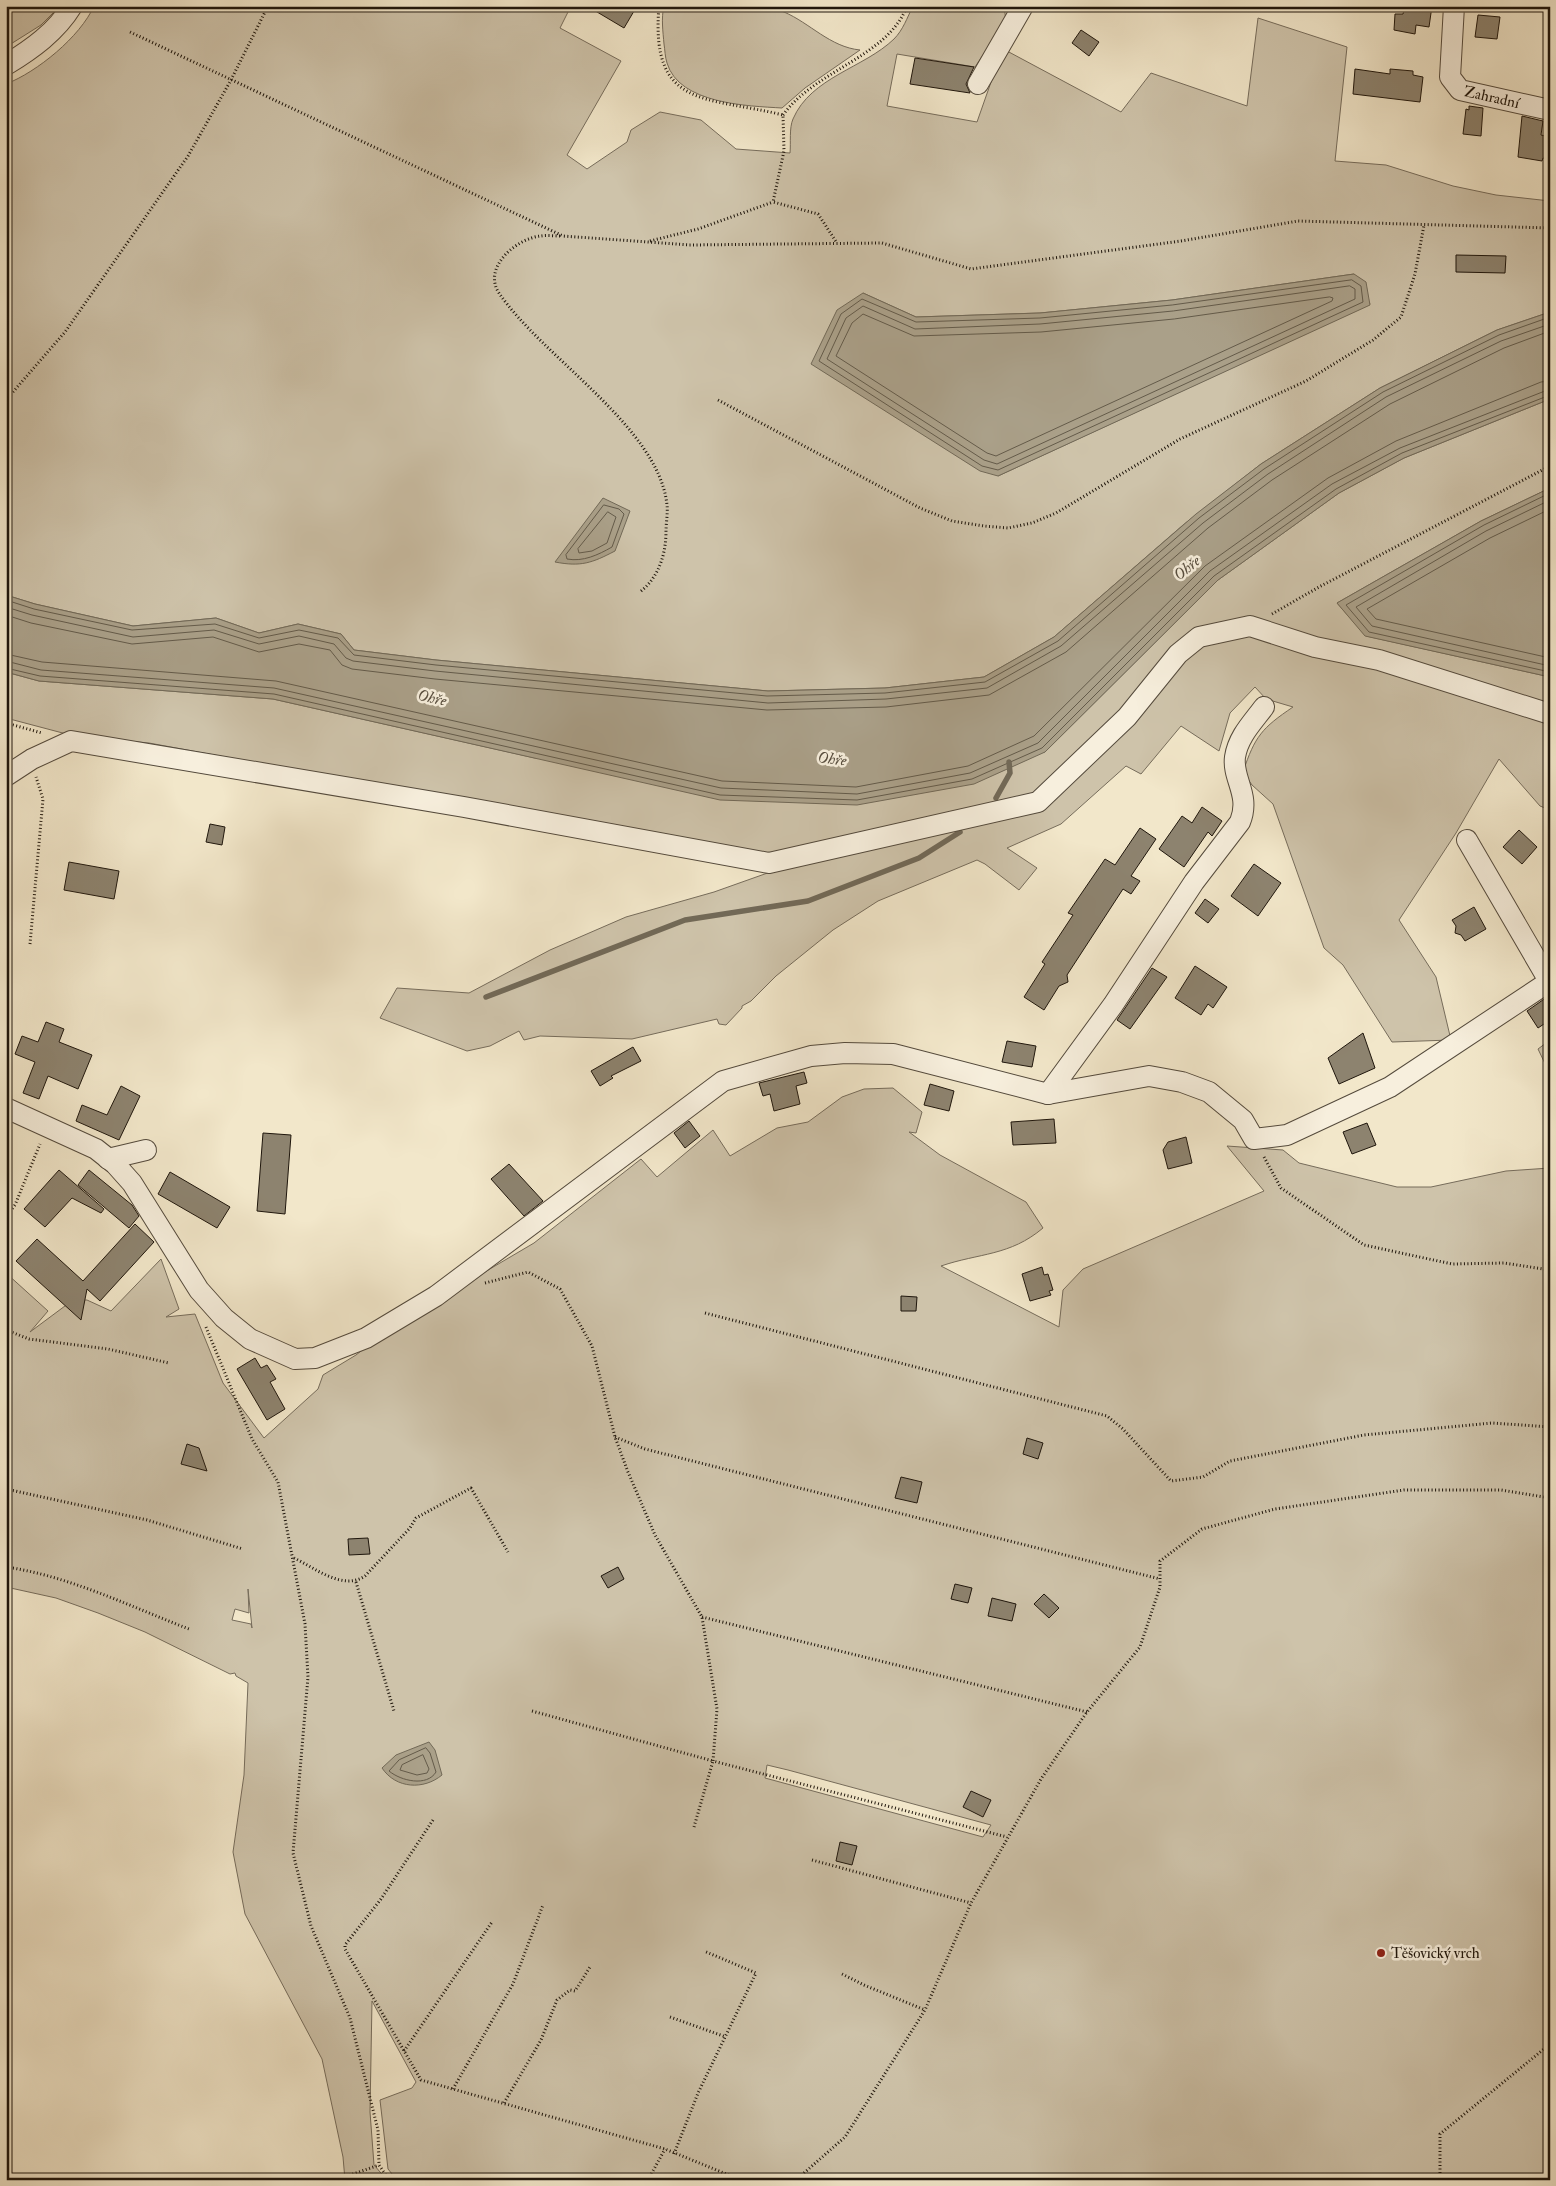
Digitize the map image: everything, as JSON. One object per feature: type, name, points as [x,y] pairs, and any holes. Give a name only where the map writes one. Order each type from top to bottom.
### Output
[{"type":"street","points":[[6,65],[30,50],[55,29],[72,6]]},
{"type":"street","points":[[978,84],[1023,6]]},
{"type":"street","name":"Zahradní","points":[[1454,6],[1450,77],[1460,90],[1550,110]]},
{"type":"street","points":[[6,776],[32,759],[71,741],[464,807],[769,863],[1038,802],[1127,717],[1178,654],[1198,637],[1250,626],[1315,647],[1379,660],[1550,714]]},
{"type":"street","points":[[1048,1094],[1113,1004],[1194,882],[1240,822],[1244,811],[1243,793],[1234,759],[1239,740],[1264,707]]},
{"type":"street","points":[[6,1108],[96,1149],[108,1158],[132,1183],[200,1290],[224,1318],[250,1338],[294,1359],[315,1358],[366,1338],[436,1296],[723,1081],[811,1056],[845,1053],[893,1054],[1048,1094],[1149,1076],[1182,1082],[1209,1092],[1243,1120],[1254,1139],[1287,1136],[1390,1087],[1549,981],[1467,840]]},
{"type":"street","points":[[108,1158],[146,1150]]},
{"type":"path","points":[[6,400],[65,332],[188,156],[231,80],[268,6]]},
{"type":"path","points":[[659,6],[661,61],[672,78],[688,93],[710,102],[753,108],[783,115]]},
{"type":"path","points":[[773,202],[784,151],[783,115],[791,104],[809,90],[890,35],[902,20],[907,6]]},
{"type":"path","points":[[130,32],[563,236]]},
{"type":"path","points":[[646,242],[698,229],[773,202],[818,214],[837,243]]},
{"type":"path","points":[[640,592],[649,585],[666,547],[667,504],[660,479],[645,450],[610,408],[532,332],[498,291],[493,278],[497,265],[508,252],[523,242],[540,236],[563,236],[689,244],[882,243],[971,269],[1181,241],[1298,222],[1550,228]]},
{"type":"path","points":[[718,400],[920,508],[952,520],[984,526],[1008,528],[1032,523],[1056,513],[1180,439],[1306,381],[1374,340],[1401,317],[1415,274],[1424,225]]},
{"type":"path","points":[[1250,626],[1319,587],[1550,466]]},
{"type":"path","points":[[6,723],[71,741]]},
{"type":"path","points":[[30,944],[42,798],[32,759]]},
{"type":"path","points":[[6,1217],[15,1205],[47,1127]]},
{"type":"path","points":[[1254,1139],[1281,1188],[1364,1245],[1452,1264],[1504,1263],[1550,1270]]},
{"type":"path","points":[[482,1284],[528,1272],[560,1289],[592,1346],[615,1437],[655,1534],[702,1617],[716,1709],[713,1761],[694,1827]]},
{"type":"path","points":[[706,1313],[1107,1416],[1123,1429],[1171,1481],[1203,1477],[1230,1461],[1364,1435],[1492,1423],[1550,1428]]},
{"type":"path","points":[[206,1326],[252,1439],[278,1482],[305,1624],[308,1677],[293,1853],[311,1926],[350,2018],[378,2130],[379,2165],[389,2180]]},
{"type":"path","points":[[6,1330],[29,1339],[108,1349],[169,1363]]},
{"type":"path","points":[[615,1437],[644,1449],[1160,1579]]},
{"type":"path","points":[[6,1488],[147,1520],[243,1549]]},
{"type":"path","points":[[293,1558],[340,1581],[356,1582],[365,1576],[410,1528],[416,1518],[471,1488],[508,1552]]},
{"type":"path","points":[[796,2180],[845,2137],[925,2010],[971,1902],[1041,1779],[1087,1712],[1140,1647],[1160,1587],[1160,1561],[1202,1529],[1275,1509],[1404,1490],[1501,1490],[1550,1498]]},
{"type":"path","points":[[6,1567],[32,1571],[70,1583],[188,1630]]},
{"type":"path","points":[[356,1582],[394,1711]]},
{"type":"path","points":[[702,1617],[1087,1712]]},
{"type":"path","points":[[532,1712],[1007,1837]]},
{"type":"path","points":[[433,1820],[381,1899],[345,1946],[421,2080],[665,2149],[741,2180]]},
{"type":"path","points":[[812,1860],[971,1902]]},
{"type":"path","points":[[454,2089],[513,1984],[543,1905]]},
{"type":"path","points":[[404,2051],[492,1922]]},
{"type":"path","points":[[674,2154],[698,2093],[756,1973],[704,1951]]},
{"type":"path","points":[[504,2103],[541,2040],[557,2000],[570,1990],[575,1991],[590,1967]]},
{"type":"path","points":[[842,1974],[864,1986],[925,2010]]},
{"type":"path","points":[[670,2017],[726,2037]]},
{"type":"path","points":[[1440,2180],[1440,2134],[1550,2044]]},
{"type":"path","points":[[648,2180],[665,2149]]},
{"type":"path","points":[[336,2180],[379,2165]]},
{"type":"shaded area","points":[[743,5],[773,8],[794,17],[830,40],[849,48],[860,50],[805,88],[782,108],[734,104],[716,100],[700,95],[685,87],[674,77],[665,56],[662,25],[664,6]]},
{"type":"shaded area","points":[[6,6],[60,6],[41,25],[6,47]]},
{"type":"shaded area","points":[[94,6],[571,6],[560,28],[621,61],[567,155],[587,169],[627,142],[631,130],[660,112],[701,120],[736,149],[790,153],[792,123],[801,105],[825,83],[868,58],[894,39],[913,6],[1004,6],[1006,21],[975,67],[897,54],[887,106],[977,122],[997,65],[1007,51],[1121,112],[1151,73],[1247,106],[1258,18],[1347,47],[1335,161],[1386,165],[1453,186],[1496,195],[1550,201],[1550,312],[1497,330],[1380,388],[1261,464],[1183,525],[1054,637],[984,677],[885,688],[768,691],[436,660],[354,650],[341,634],[298,624],[259,633],[216,618],[133,626],[35,604],[6,595],[6,84],[44,62],[79,30]],"holes":[[[1354,274],[1370,304],[998,476],[863,293],[916,317],[1040,313],[1172,300]]]},
{"type":"shaded area","points":[[1550,399],[1550,488],[1481,521],[1337,603],[1366,636],[1550,677],[1550,810],[1540,806],[1499,759],[1456,833],[1399,920],[1436,977],[1451,1040],[1392,1042],[1343,965],[1324,948],[1273,804],[1252,785],[1243,772],[1256,741],[1261,734],[1274,721],[1293,707],[1266,699],[1255,687],[1230,713],[1219,751],[1181,726],[1141,774],[1126,766],[1061,824],[1007,848],[1037,868],[1019,890],[977,860],[878,901],[833,930],[776,976],[751,1001],[742,1006],[726,1025],[719,1024],[717,1019],[632,1039],[540,1036],[524,1040],[519,1031],[490,1046],[467,1051],[380,1018],[397,988],[469,993],[550,950],[626,917],[714,892],[776,870],[1039,809],[1203,627],[1125,710],[1041,792],[764,856],[149,743],[74,736],[6,718],[6,672],[39,681],[273,699],[535,758],[1045,752],[1218,580],[1339,493],[1404,458]]},
{"type":"shaded area","points":[[1550,1040],[1550,1074],[1538,1049]]},
{"type":"shaded area","points":[[893,1088],[922,1112],[916,1133],[909,1132],[940,1155],[1026,1202],[1043,1228],[1031,1237],[1006,1249],[941,1266],[1059,1327],[1063,1290],[1083,1269],[1264,1191],[1227,1146],[1283,1150],[1299,1163],[1397,1187],[1431,1187],[1506,1171],[1550,1168],[1550,2180],[397,2180],[388,2169],[380,2100],[412,2088],[416,2082],[372,2001],[370,2112],[374,2165],[387,2180],[345,2180],[343,2157],[322,2059],[245,1914],[233,1852],[244,1775],[248,1683],[236,1676],[235,1673],[230,1674],[145,1632],[98,1613],[56,1598],[6,1587],[6,1273],[48,1311],[30,1332],[73,1300],[87,1300],[111,1311],[161,1259],[179,1309],[166,1317],[195,1314],[223,1383],[264,1438],[318,1389],[323,1375],[356,1355],[393,1326],[534,1243],[641,1159],[657,1177],[713,1130],[730,1156],[777,1128],[808,1122],[842,1097],[864,1089]],"holes":[[[248,1589],[252,1628],[251,1624],[232,1620],[235,1609],[249,1613]],[[767,1765],[788,1770],[991,1825],[983,1837],[765,1778]]]},
{"type":"water","points":[[1354,274],[1366,282],[1370,305],[998,476],[980,471],[811,364],[837,310],[863,293],[916,317],[1040,313],[1172,300]]},
{"type":"water","name":"Ohře","points":[[1550,312],[1550,399],[1404,458],[1339,493],[1218,580],[1045,752],[974,784],[857,805],[720,800],[273,699],[39,681],[6,672],[6,595],[35,604],[133,626],[216,618],[259,633],[298,624],[341,634],[354,650],[436,660],[768,691],[885,688],[984,677],[1054,637],[1196,514],[1261,464],[1380,388],[1497,330]]},
{"type":"water","points":[[1550,488],[1550,677],[1365,636],[1337,603],[1481,521]]},
{"type":"water","points":[[603,498],[630,511],[615,551],[586,563],[555,562]]},
{"type":"water","points":[[429,1742],[435,1750],[442,1775],[435,1780],[419,1785],[410,1785],[395,1780],[382,1768],[396,1755]]},
{"type":"building","points":[[587,6],[637,6],[624,28]]},
{"type":"building","points":[[1405,6],[1432,6],[1429,27],[1416,25],[1415,34],[1394,30],[1395,14],[1403,14]]},
{"type":"building","points":[[1478,15],[1500,17],[1497,39],[1475,37]]},
{"type":"building","points":[[1081,30],[1099,42],[1089,56],[1072,43]]},
{"type":"building","points":[[915,58],[974,67],[966,84],[970,93],[910,84]]},
{"type":"building","points":[[1355,69],[1390,74],[1390,69],[1413,71],[1413,75],[1423,77],[1420,102],[1353,94]]},
{"type":"building","points":[[1469,106],[1483,108],[1481,136],[1463,134],[1466,109],[1469,110]]},
{"type":"building","points":[[1522,116],[1543,121],[1541,135],[1550,137],[1550,160],[1543,158],[1542,161],[1518,157]]},
{"type":"building","points":[[1456,255],[1506,256],[1505,273],[1456,272]]},
{"type":"building","points":[[1202,807],[1222,821],[1212,836],[1208,832],[1184,867],[1159,849],[1182,816],[1192,823]]},
{"type":"building","points":[[210,824],[225,827],[222,845],[206,842]]},
{"type":"building","points":[[1140,828],[1156,839],[1131,876],[1140,881],[1131,894],[1123,889],[1067,975],[1068,982],[1059,986],[1044,1010],[1024,997],[1045,964],[1042,962],[1073,915],[1068,913],[1105,859],[1115,865]]},
{"type":"building","points":[[1519,830],[1537,847],[1522,864],[1503,847]]},
{"type":"building","points":[[69,862],[119,871],[114,899],[64,890]]},
{"type":"building","points":[[1254,864],[1281,883],[1258,916],[1231,896]]},
{"type":"building","points":[[1205,899],[1219,909],[1208,923],[1195,913]]},
{"type":"building","points":[[1474,907],[1486,929],[1465,941],[1461,935],[1455,933],[1456,926],[1452,920]]},
{"type":"building","points":[[1195,966],[1227,987],[1213,1008],[1208,1004],[1201,1015],[1175,998]]},
{"type":"building","points":[[1152,968],[1167,977],[1130,1029],[1117,1020]]},
{"type":"building","points":[[1550,995],[1550,1020],[1538,1028],[1527,1011]]},
{"type":"building","points":[[46,1022],[64,1029],[59,1042],[92,1055],[78,1089],[48,1076],[39,1099],[23,1093],[35,1062],[15,1054],[22,1036],[38,1042]]},
{"type":"building","points":[[1363,1033],[1375,1068],[1339,1084],[1328,1058]]},
{"type":"building","points":[[1007,1041],[1036,1046],[1032,1067],[1002,1062]]},
{"type":"building","points":[[633,1047],[641,1061],[611,1076],[613,1078],[600,1086],[591,1071]]},
{"type":"building","points":[[804,1072],[807,1083],[796,1086],[800,1104],[774,1111],[770,1094],[763,1096],[759,1083]]},
{"type":"building","points":[[930,1084],[954,1091],[949,1111],[924,1105]]},
{"type":"building","points":[[121,1086],[140,1096],[119,1140],[76,1121],[82,1105],[107,1115]]},
{"type":"building","points":[[1054,1119],[1056,1143],[1013,1145],[1011,1122]]},
{"type":"building","points":[[689,1121],[700,1136],[685,1148],[674,1133]]},
{"type":"building","points":[[1367,1123],[1376,1145],[1352,1154],[1343,1132]]},
{"type":"building","points":[[263,1133],[291,1135],[285,1214],[257,1211]]},
{"type":"building","points":[[1186,1137],[1192,1163],[1168,1169],[1163,1150],[1168,1142]]},
{"type":"building","points":[[509,1164],[543,1201],[524,1216],[491,1179]]},
{"type":"building","points":[[59,1170],[104,1209],[101,1213],[72,1198],[45,1227],[24,1209]]},
{"type":"building","points":[[89,1170],[132,1205],[139,1216],[129,1228],[78,1185]]},
{"type":"building","points":[[170,1172],[230,1207],[217,1228],[158,1194]]},
{"type":"building","points":[[135,1224],[154,1242],[100,1301],[87,1289],[81,1320],[16,1261],[37,1239],[83,1281]]},
{"type":"building","points":[[1042,1267],[1044,1275],[1048,1274],[1053,1290],[1049,1291],[1051,1295],[1030,1301],[1022,1274]]},
{"type":"building","points":[[901,1296],[917,1297],[916,1311],[901,1311]]},
{"type":"building","points":[[255,1358],[261,1368],[267,1365],[276,1379],[270,1382],[285,1409],[267,1420],[237,1369]]},
{"type":"building","points":[[1027,1438],[1043,1443],[1038,1459],[1023,1454]]},
{"type":"building","points":[[187,1444],[199,1448],[207,1471],[181,1464]]},
{"type":"building","points":[[901,1477],[922,1482],[917,1503],[895,1498]]},
{"type":"building","points":[[368,1538],[370,1554],[349,1555],[348,1539]]},
{"type":"building","points":[[618,1567],[624,1579],[608,1588],[601,1576]]},
{"type":"building","points":[[955,1584],[972,1588],[968,1603],[951,1599]]},
{"type":"building","points":[[1044,1594],[1059,1608],[1049,1618],[1034,1604]]},
{"type":"building","points":[[992,1598],[1016,1604],[1012,1621],[988,1616]]},
{"type":"building","points":[[971,1791],[991,1800],[983,1817],[963,1807]]},
{"type":"building","points":[[840,1842],[857,1846],[852,1865],[836,1861]]},
{"type":"waterway","points":[[996,798],[1010,773],[1009,762]]},
{"type":"waterway","points":[[486,997],[685,920],[808,901],[919,858],[960,832]]},
{"type":"place","name":"Těšovický vrch","points":[[1381,1953]]}]
